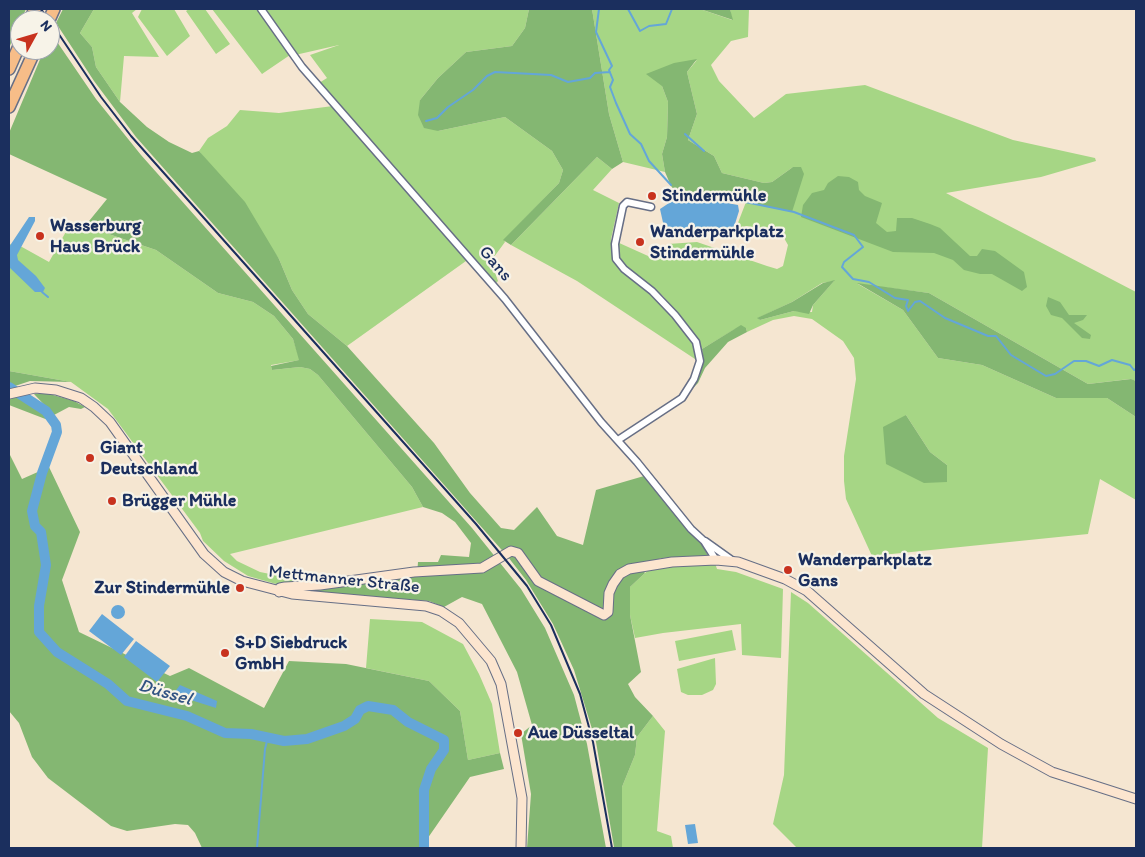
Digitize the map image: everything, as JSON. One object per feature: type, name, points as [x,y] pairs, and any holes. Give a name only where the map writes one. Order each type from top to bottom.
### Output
[{"type":"highway","points":[[9,108],[30,60]]},
{"type":"street","name":"Gans","points":[[261,9],[302,68],[499,292],[601,422],[675,510],[704,541],[716,560]]},
{"type":"street","points":[[618,440],[682,398],[694,379],[700,361],[696,342],[675,315],[652,291],[624,269],[616,259],[615,244],[623,206],[626,202],[651,207]]},
{"type":"street","name":"Mettmanner Straße","points":[[9,394],[46,389],[66,392],[94,407],[110,422],[204,554],[224,572],[242,581],[279,592],[426,606],[451,616],[470,634],[496,670],[504,698],[522,798],[521,848]]},
{"type":"street","name":"Gans","points":[[704,541],[733,561]]},
{"type":"street","points":[[279,592],[280,588],[285,587],[320,585],[414,572],[482,568],[511,551],[518,553],[538,581],[604,615],[608,612],[609,593],[613,584],[620,574],[628,569],[649,564],[716,560],[733,561],[785,579],[806,592],[924,694],[1001,744],[1052,772],[1136,799]]},
{"type":"green space","points":[[9,9],[26,9],[10,10],[9,48]]},
{"type":"green space","points":[[63,9],[94,9],[80,33],[92,47],[96,67],[120,102],[147,127],[169,142],[192,153],[199,151],[245,202],[279,259],[292,290],[308,314],[347,346],[434,443],[470,493],[501,528],[514,530],[537,507],[557,536],[583,545],[596,490],[644,476],[690,533],[702,544],[708,556],[662,558],[639,565],[645,573],[630,587],[630,615],[641,672],[628,684],[635,697],[653,716],[637,737],[635,755],[622,787],[622,848],[614,847],[596,742],[574,670],[553,624],[526,580],[508,557],[136,137],[94,81],[60,29],[60,15]]},
{"type":"green space","points":[[94,9],[137,9],[132,13],[159,57],[124,56],[120,102],[96,67],[92,47],[80,33]]},
{"type":"green space","points":[[142,9],[174,9],[190,36],[167,56],[138,17]]},
{"type":"green space","points":[[189,9],[205,9],[230,44],[216,54],[186,11]]},
{"type":"green space","points":[[212,9],[259,9],[290,55],[262,74]]},
{"type":"green space","points":[[264,9],[529,9],[525,28],[512,46],[466,52],[438,78],[420,100],[438,131],[505,117],[552,151],[563,170],[559,183],[504,240],[505,242],[491,261],[498,281],[496,283],[476,262],[466,261],[347,346],[308,314],[292,290],[279,259],[199,151],[208,138],[227,126],[240,110],[279,113],[333,106],[319,83],[327,78],[310,55],[339,45],[295,55]]},
{"type":"green space","points":[[529,9],[592,9],[609,114],[623,162],[612,169],[597,157],[511,245],[503,240],[559,183],[563,170],[552,151],[505,117],[438,131],[424,128],[418,115],[420,100],[438,78],[466,52],[512,46],[525,28]]},
{"type":"green space","points":[[592,9],[700,9],[732,20],[730,9],[749,9],[748,37],[731,41],[711,65],[719,81],[754,118],[786,94],[865,85],[1013,140],[1095,158],[1096,161],[1041,177],[946,193],[1136,292],[1136,381],[1130,379],[1088,384],[929,293],[858,284],[903,310],[938,358],[982,365],[1056,398],[1107,398],[1136,417],[1136,500],[1100,479],[1088,534],[872,556],[846,499],[844,456],[856,379],[854,358],[843,341],[812,319],[794,316],[773,320],[747,332],[746,328],[735,329],[702,349],[688,326],[663,296],[624,267],[620,260],[617,242],[657,260],[668,244],[697,242],[777,269],[783,266],[788,245],[784,238],[747,226],[736,228],[746,202],[763,205],[793,167],[772,182],[764,183],[722,173],[714,156],[688,140],[697,114],[687,72],[697,60],[662,86],[668,102],[667,137],[662,154],[665,172],[623,162],[609,114]],"holes":[[[834,281],[813,305],[812,312],[794,311],[760,320],[758,318],[792,302],[822,283]],[[906,415],[930,452],[947,465],[887,464]]]},
{"type":"green space","points":[[700,9],[730,9],[733,20]]},
{"type":"green space","points":[[60,46],[96,99],[141,155],[472,528],[521,589],[545,628],[574,695],[587,744],[606,848],[527,848],[531,794],[521,734],[532,725],[517,672],[482,604],[462,597],[444,607],[429,601],[292,591],[417,576],[418,562],[438,562],[441,555],[469,557],[471,543],[455,522],[442,513],[423,507],[412,487],[318,375],[310,369],[300,367],[272,370],[271,366],[299,360],[293,339],[274,316],[253,302],[218,293],[156,250],[85,226],[107,199],[9,154],[9,133],[40,60],[60,60]]},
{"type":"green space","points":[[697,59],[687,72],[697,114],[688,140],[714,156],[722,173],[764,183],[772,182],[793,167],[801,167],[804,174],[792,212],[707,194],[679,195],[671,186],[665,172],[662,154],[667,137],[668,102],[662,86],[646,74],[674,63]]},
{"type":"green space","points":[[597,157],[612,169],[593,190],[619,203],[611,239],[613,258],[662,304],[687,332],[696,350],[698,361],[577,281],[511,245]]},
{"type":"green space","points":[[838,176],[849,177],[858,182],[859,190],[865,196],[882,203],[876,223],[887,232],[896,231],[897,218],[912,218],[930,224],[940,228],[970,256],[977,256],[982,249],[995,251],[1024,272],[1027,287],[1022,291],[992,274],[980,274],[964,270],[953,260],[934,253],[893,252],[801,217],[803,205],[812,193],[824,190],[828,183]]},
{"type":"green space","points":[[85,226],[156,250],[218,293],[253,302],[274,316],[293,339],[300,360],[271,365],[272,370],[300,367],[310,369],[318,375],[412,487],[423,507],[230,554],[237,561],[260,572],[300,580],[294,582],[276,584],[248,576],[224,561],[203,541],[200,533],[108,409],[71,382],[9,371],[9,244],[22,247],[49,262],[68,228]]},
{"type":"green space","points":[[835,280],[813,305],[809,314],[794,311],[760,320],[757,318],[792,302],[823,283]]},
{"type":"green space","points":[[857,283],[929,293],[1088,384],[1131,379],[1136,381],[1136,417],[1107,398],[1056,398],[982,365],[938,358],[903,310]]},
{"type":"green space","points":[[1048,297],[1060,302],[1069,315],[1087,315],[1083,320],[1074,323],[1091,335],[1090,339],[1082,338],[1062,318],[1051,315],[1046,306]]},
{"type":"green space","points":[[741,325],[746,328],[747,332],[728,342],[705,368],[698,383],[692,389],[704,362],[702,349]]},
{"type":"green space","points":[[9,371],[71,382],[30,381],[9,388]]},
{"type":"green space","points":[[46,393],[74,401],[85,407],[81,409],[69,407],[54,415],[34,394]]},
{"type":"green space","points":[[19,395],[46,416],[48,420],[9,405],[9,398]]},
{"type":"green space","points":[[906,415],[930,452],[947,465],[947,482],[924,483],[886,464],[883,427]]},
{"type":"green space","points":[[9,453],[22,479],[49,467],[80,532],[62,580],[79,632],[170,676],[189,668],[264,708],[289,661],[346,664],[429,681],[460,711],[468,760],[500,753],[504,769],[470,777],[423,845],[423,848],[202,848],[195,833],[188,825],[175,824],[127,831],[111,826],[48,778],[32,757],[19,723],[9,711]]},
{"type":"green space","points":[[715,563],[717,569],[736,572],[783,589],[781,658],[742,655],[741,624],[635,638],[630,615],[630,587],[652,567]]},
{"type":"green space","points":[[791,592],[808,603],[938,718],[988,748],[982,848],[797,848],[773,824],[784,775]]},
{"type":"green space","points":[[370,619],[422,622],[463,644],[492,704],[500,753],[468,760],[460,711],[429,681],[366,668]]},
{"type":"green space","points":[[732,630],[736,650],[679,661],[675,641]]},
{"type":"green space","points":[[715,658],[716,684],[713,690],[702,695],[688,695],[681,692],[677,669]]},
{"type":"green space","points":[[653,716],[665,731],[657,831],[671,836],[673,848],[622,848],[622,787],[635,755],[637,737]]},
{"type":"water","points":[[675,199],[694,202],[716,201],[738,205],[739,211],[734,227],[727,232],[699,232],[695,236],[677,237],[664,227],[660,209]]},
{"type":"water","points":[[29,217],[35,217],[35,221],[17,255],[18,260],[36,276],[45,288],[43,292],[35,292],[9,267],[9,247]]},
{"type":"water","points":[[118,605],[123,607],[125,612],[123,617],[118,619],[113,617],[111,612],[113,607]]},
{"type":"water","points":[[102,614],[134,639],[121,655],[89,631]]},
{"type":"water","points":[[136,641],[170,666],[157,682],[124,657]]},
{"type":"water","points":[[180,685],[217,701],[216,708],[175,695],[174,693]]},
{"type":"water","points":[[695,824],[698,843],[688,844],[685,825]]},
{"type":"waterway","points":[[599,9],[596,32],[612,66],[609,70],[613,80],[610,87],[616,103],[630,134],[641,144],[649,161],[671,185]]},
{"type":"waterway","points":[[628,9],[640,31],[649,26],[666,24],[672,9]]},
{"type":"waterway","points":[[426,121],[437,118],[448,107],[473,90],[487,76],[495,72],[551,75],[568,82],[590,78],[595,73],[610,72]]},
{"type":"waterway","points":[[685,134],[704,151]]},
{"type":"waterway","points":[[687,196],[716,196],[794,212],[854,235],[863,247],[844,262],[842,267],[853,279],[869,282],[895,298],[908,300],[906,306],[908,311],[915,302],[920,301],[945,318],[988,336],[996,336],[1011,355],[1046,376],[1055,374],[1074,361],[1086,361],[1099,366],[1112,360],[1130,365],[1134,370],[1136,369]]},
{"type":"waterway","points":[[42,292],[48,297]]},
{"type":"waterway","name":"Düssel","points":[[9,387],[46,411],[56,425],[57,432],[42,473],[32,511],[35,526],[41,532],[46,565],[39,606],[39,632],[57,652],[108,684],[127,701],[187,716],[225,733],[251,734],[284,741],[307,739],[344,726],[355,719],[360,710],[368,706],[393,710],[408,722],[444,740],[444,750],[431,769],[424,790],[424,848]]},
{"type":"waterway","points":[[257,848],[265,749],[268,737]]},
{"type":"railway","points":[[60,36],[101,97],[131,136],[476,524],[527,586],[551,625],[580,694],[593,742],[612,848]]},
{"type":"place","name":"Stindermühle","points":[[652,196]]},
{"type":"place","name":"Wasserburg Haus Brück","points":[[40,236]]},
{"type":"place","name":"Wanderparkplatz Stindermühle","points":[[640,242]]},
{"type":"place","name":"Giant Deutschland","points":[[90,458]]},
{"type":"place","name":"Brügger Mühle","points":[[112,501]]},
{"type":"place","name":"Wanderparkplatz Gans","points":[[788,570]]},
{"type":"place","name":"Zur Stindermühle","points":[[240,588]]},
{"type":"place","name":"S+D Siebdruck GmbH","points":[[225,653]]},
{"type":"place","name":"Aue Düsseltal","points":[[518,733]]}]
